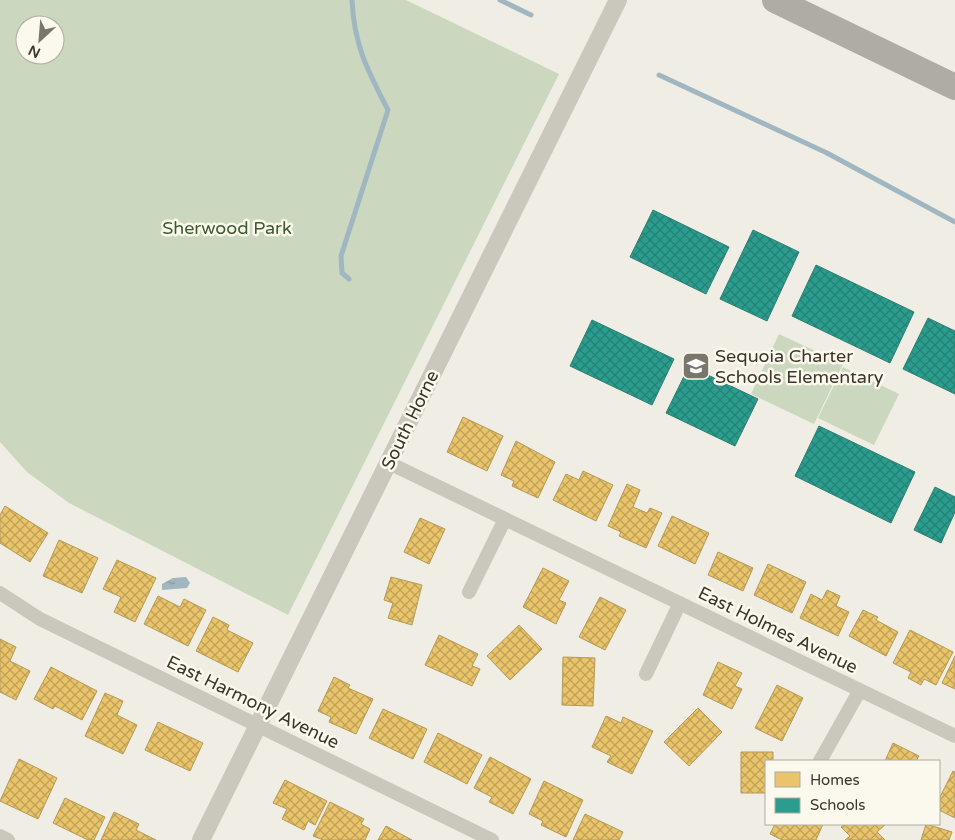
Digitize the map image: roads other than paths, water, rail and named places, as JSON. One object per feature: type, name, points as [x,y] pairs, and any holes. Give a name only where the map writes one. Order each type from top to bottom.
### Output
[{"type":"highway","points":[[785,4],[955,87]]},
{"type":"highway","points":[[785,4],[955,96]]},
{"type":"street","name":"South Horne","points":[[201,840],[618,0]]},
{"type":"street","name":"East Holmes Avenue","points":[[389,463],[955,736]]},
{"type":"street","points":[[469,592],[505,519]]},
{"type":"street","name":"East Harmony Avenue","points":[[0,593],[40,620],[492,840]]},
{"type":"street","name":"East Holmes Avenue","points":[[646,674],[680,603]]},
{"type":"street","name":"East Holmes Avenue","points":[[821,760],[860,690]]},
{"type":"street","points":[[0,836],[8,840]]},
{"type":"water","points":[[186,577],[190,583],[187,588],[162,590],[162,584],[173,578]]},
{"type":"waterway","points":[[349,279],[342,273],[341,256],[388,110],[363,58],[353,16],[352,0]]},
{"type":"waterway","points":[[500,0],[531,15]]},
{"type":"waterway","points":[[659,75],[827,153],[955,222]]},
{"type":"place","name":"Sequoia Charter Schools Elementary","points":[[696,366]]},
{"type":"park label","name":"Sherwood Park","points":[[227,228]]}]
